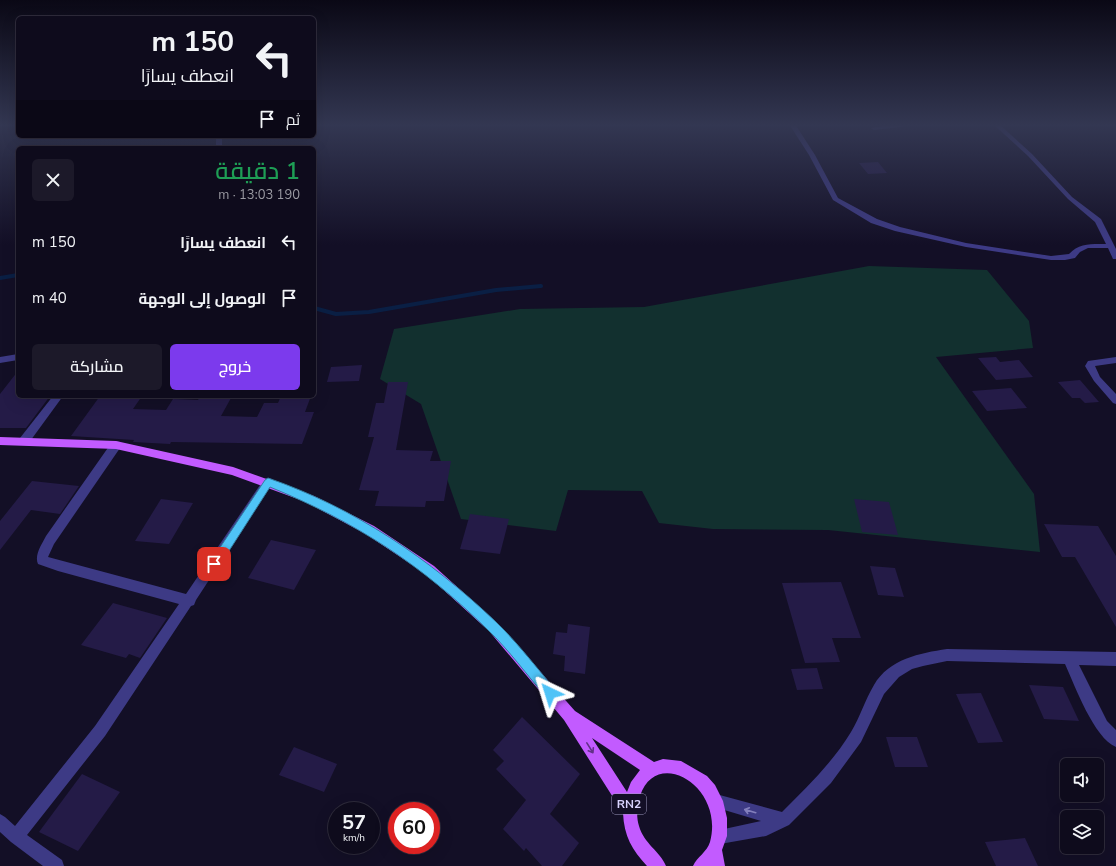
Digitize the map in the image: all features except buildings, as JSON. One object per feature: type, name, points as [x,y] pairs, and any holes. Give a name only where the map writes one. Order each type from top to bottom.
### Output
[{"type":"main road","name":"RN2","points":[[0,441],[116,445],[233,471],[268,482],[310,499],[370,530],[430,570],[493,627],[569,714],[628,808]]},
{"type":"main road","name":"RN2","points":[[569,714],[652,769],[640,778],[632,791],[628,808],[630,826],[636,842],[646,857],[658,866]]},
{"type":"main road","points":[[652,769],[666,765],[681,767],[695,774],[707,785],[716,801],[720,818],[720,836],[716,859],[701,866]]},
{"type":"street","points":[[817,164],[835,199],[879,223],[966,245],[1051,258],[1065,258],[1072,256],[1081,247],[1109,246]]},
{"type":"street","points":[[1039,164],[1082,208],[1098,221],[1109,246],[1116,257]]},
{"type":"street","points":[[0,360],[16,357]]},
{"type":"street","points":[[1116,360],[1091,363],[1090,366],[1097,379],[1116,400]]},
{"type":"street","points":[[24,441],[56,398]]},
{"type":"street","points":[[116,445],[50,540],[42,560],[58,566],[131,584],[190,601]]},
{"type":"street","points":[[16,837],[100,731],[190,601],[268,482]]},
{"type":"street","points":[[720,836],[766,828],[784,820],[826,778],[856,737],[879,689],[894,672],[904,666],[923,659],[947,655],[1116,658]]},
{"type":"street","points":[[1068,657],[1102,726],[1116,740]]},
{"type":"street","points":[[716,801],[784,820]]},
{"type":"street","points":[[0,822],[16,837],[56,866]]},
{"type":"green space","points":[[869,266],[987,270],[1029,321],[1033,348],[936,357],[1034,494],[1040,552],[828,530],[713,529],[659,523],[642,491],[568,490],[556,531],[461,519],[421,404],[380,379],[394,329],[520,309],[644,307]]},
{"type":"waterway","points":[[0,278],[16,275]]},
{"type":"waterway","points":[[316,309],[336,314],[369,312],[496,290],[541,286]]},
{"type":"route","points":[[214,564],[268,482],[310,499],[370,530],[430,570],[493,627],[550,693]]}]
